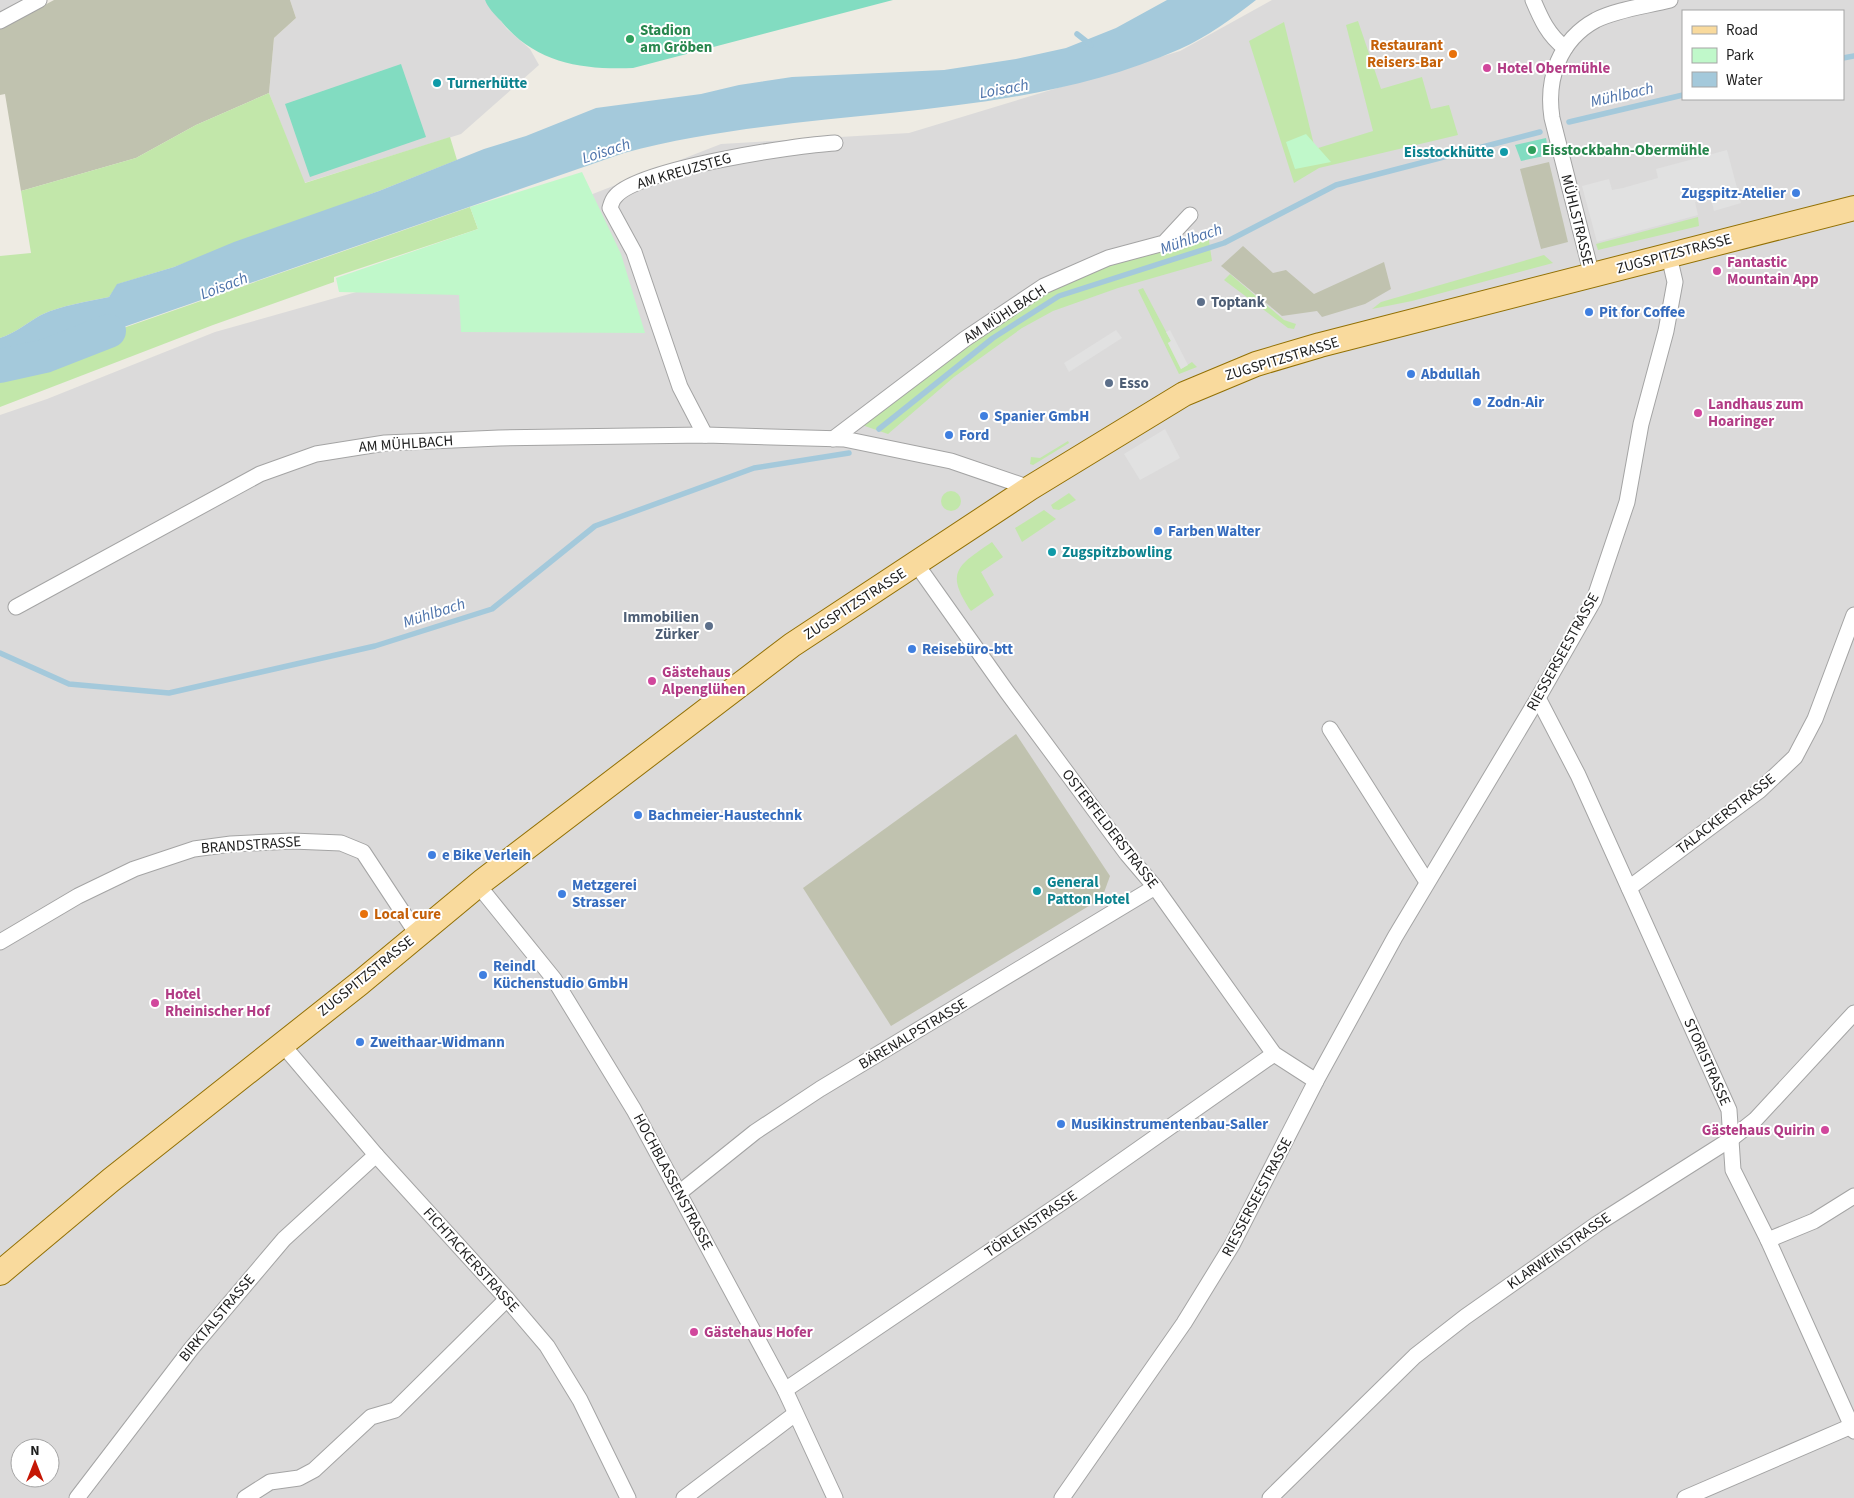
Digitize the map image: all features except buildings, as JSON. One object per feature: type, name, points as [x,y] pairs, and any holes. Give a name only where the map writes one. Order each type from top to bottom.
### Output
[{"type":"main road","name":"ZUGSPITZSTRASSE","points":[[0,1272],[282,1044],[360,984],[478,885],[792,645],[917,565],[1030,488],[1184,394],[1256,364],[1426,317],[1854,208]]},
{"type":"street","points":[[0,21],[40,0]]},
{"type":"street","points":[[1533,0],[1546,28],[1555,40],[1565,48]]},
{"type":"street","name":"MÜHLSTRASSE","points":[[1592,276],[1552,118],[1549,100],[1551,81],[1556,63],[1565,48],[1579,32],[1597,20],[1670,0]]},
{"type":"street","name":"AM KREUZSTEG","points":[[705,435],[680,387],[634,252],[610,208],[615,197],[631,186],[726,157],[835,143]]},
{"type":"street","name":"AM MÜHLBACH","points":[[838,439],[965,339],[1044,286],[1108,258],[1164,243],[1190,216]]},
{"type":"street","name":"RIESSERSEESTRASSE","points":[[1062,1498],[1184,1323],[1232,1245],[1316,1081],[1427,882],[1538,698],[1594,600],[1627,502],[1641,424],[1666,331],[1675,282],[1669,256]]},
{"type":"street","name":"AM MÜHLBACH","points":[[16,607],[260,474],[316,454],[386,443],[499,438],[705,435],[838,439],[950,461],[1030,488]]},
{"type":"street","name":"OSTERFELDERSTRASSE","points":[[917,565],[1006,692],[1127,854],[1155,887],[1274,1054],[1316,1081]]},
{"type":"street","name":"TALACKERSTRASSE","points":[[1629,888],[1759,791],[1795,757],[1815,720],[1854,615]]},
{"type":"street","name":"STORISTRASSE","points":[[1538,698],[1578,774],[1728,1110],[1733,1170],[1768,1240],[1853,1427]]},
{"type":"street","points":[[1330,728],[1427,882]]},
{"type":"street","name":"BRANDSTRASSE","points":[[0,942],[78,896],[134,869],[194,849],[231,844],[292,840],[341,843],[363,852],[418,934]]},
{"type":"street","name":"HOCHBLASSENSTRASSE","points":[[478,885],[554,979],[634,1110],[785,1390],[834,1498]]},
{"type":"street","name":"BÄRENALPSTRASSE","points":[[679,1193],[755,1132],[820,1089],[1155,887]]},
{"type":"street","name":"KLARWEINSTRASSE","points":[[1270,1498],[1415,1356],[1465,1317],[1597,1224],[1731,1139],[1755,1120],[1854,1013]]},
{"type":"street","name":"FICHTACKERSTRASSE","points":[[282,1044],[376,1155],[507,1298],[547,1346],[580,1400],[628,1498]]},
{"type":"street","name":"TÖRLENSTRASSE","points":[[785,1390],[1068,1199],[1274,1054]]},
{"type":"street","name":"BIRKTALSTRASSE","points":[[77,1498],[191,1348],[284,1239],[376,1155]]},
{"type":"street","points":[[1768,1240],[1814,1221],[1854,1196]]},
{"type":"street","points":[[245,1498],[270,1482],[299,1478],[314,1470],[371,1417],[395,1410],[507,1298]]},
{"type":"street","points":[[684,1498],[795,1414]]},
{"type":"street","points":[[1685,1498],[1853,1427]]},
{"type":"shaded area","points":[[0,0],[39,0],[0,21]]},
{"type":"shaded area","points":[[54,0],[290,0],[296,18],[274,38],[269,93],[196,125],[136,158],[21,191],[5,94],[0,95],[0,29]]},
{"type":"shaded area","points":[[290,0],[485,0],[507,29],[530,49],[539,65],[461,134],[304,183],[269,93],[274,38],[296,18]]},
{"type":"shaded area","points":[[1272,0],[1854,0],[1854,1498],[0,1498],[0,415],[47,399],[215,332],[367,289],[500,230],[721,144],[909,133],[1180,51]]},
{"type":"shaded area","points":[[1727,150],[1741,203],[1714,211],[1711,198],[1695,202],[1698,215],[1597,242],[1582,186],[1609,179],[1612,190],[1623,188],[1658,178],[1656,169]]},
{"type":"shaded area","points":[[1549,162],[1568,242],[1541,249],[1520,169]]},
{"type":"shaded area","points":[[1243,246],[1273,273],[1286,270],[1314,294],[1384,262],[1391,289],[1365,304],[1322,317],[1317,311],[1282,316],[1221,266]]},
{"type":"shaded area","points":[[1116,330],[1122,338],[1069,372],[1064,363]]},
{"type":"shaded area","points":[[1170,330],[1188,365],[1181,369],[1168,343],[1171,341],[1166,332]]},
{"type":"shaded area","points":[[1165,429],[1180,458],[1140,480],[1124,454]]},
{"type":"shaded area","name":"General Patton Hotel","points":[[1016,734],[1110,876],[1102,898],[891,1026],[803,888]]},
{"type":"green space","name":"Stadion am Gröben","points":[[485,0],[893,0],[633,68],[614,68],[578,65],[544,55],[514,35],[492,11]]},
{"type":"green space","points":[[1358,21],[1381,89],[1422,77],[1431,109],[1449,105],[1458,135],[1319,168],[1294,183],[1249,41],[1284,22],[1315,149],[1373,131],[1346,25]]},
{"type":"green space","points":[[401,64],[426,137],[310,177],[285,104]]},
{"type":"green space","points":[[269,93],[305,183],[450,137],[457,160],[174,267],[118,284],[109,297],[74,304],[41,315],[0,338],[0,256],[31,253],[21,191],[136,158],[196,125]]},
{"type":"green space","points":[[1306,134],[1331,162],[1295,169],[1286,142]]},
{"type":"green space","name":"Eisstockbahn-Obermühle","points":[[1546,138],[1549,155],[1521,161],[1515,145]]},
{"type":"green space","points":[[582,172],[621,254],[645,333],[461,332],[459,295],[339,292],[336,278],[478,229],[470,207]]},
{"type":"green space","points":[[470,207],[478,229],[334,277],[334,282],[213,325],[0,407],[0,371]]},
{"type":"green space","points":[[1698,217],[1699,226],[1598,250],[1596,244]]},
{"type":"green space","points":[[1208,234],[1212,261],[1118,288],[1053,311],[1022,328],[954,377],[888,434],[859,424],[974,337],[1070,279]]},
{"type":"green space","points":[[1544,255],[1553,263],[1412,301],[1372,309],[1381,302]]},
{"type":"green space","points":[[1230,274],[1284,320],[1296,324],[1294,329],[1288,328],[1224,280]]},
{"type":"green space","points":[[1143,288],[1171,341],[1168,343],[1181,369],[1192,362],[1197,367],[1179,374],[1138,290]]},
{"type":"green space","points":[[1068,441],[1069,443],[1033,465],[1030,464],[1031,457],[1040,458]]},
{"type":"green space","points":[[951,491],[958,494],[961,501],[958,508],[951,511],[944,508],[941,501],[944,494]]},
{"type":"green space","points":[[1069,493],[1076,500],[1059,510],[1053,509],[1051,505]]},
{"type":"green space","points":[[1044,510],[1056,519],[1022,542],[1015,528]]},
{"type":"green space","points":[[992,542],[1003,557],[981,572],[994,595],[971,611],[958,587],[957,578],[959,571],[970,557]]},
{"type":"water","points":[[1167,0],[1256,0],[1220,27],[1180,49],[1114,74],[1045,91],[905,112],[763,127],[693,138],[624,153],[0,370],[0,338],[16,331],[41,315],[66,306],[109,297],[117,284],[174,267],[234,242],[379,191],[484,149],[526,136],[596,108],[701,94],[739,85],[792,77],[944,70],[1016,59],[1066,48],[1116,28]]},
{"type":"waterway","points":[[1077,34],[1091,45]]},
{"type":"waterway","name":"Mühlbach","points":[[1844,58],[1854,56]]},
{"type":"waterway","name":"Mühlbach","points":[[1569,122],[1682,95]]},
{"type":"waterway","name":"Mühlbach","points":[[879,429],[993,338],[1059,296],[1224,243],[1336,185],[1540,132]]},
{"type":"waterway","name":"Loisach","points":[[0,366],[45,356],[109,331]]},
{"type":"waterway","name":"Mühlbach","points":[[0,653],[69,684],[169,693],[375,646],[492,609],[595,526],[754,468],[849,453]]},
{"type":"place","name":"Stadion am Gröben","points":[[630,39]]},
{"type":"place","name":"Restaurant Reisers-Bar","points":[[1453,54]]},
{"type":"place","name":"Hotel Obermühle","points":[[1487,68]]},
{"type":"place","name":"Turnerhütte","points":[[437,83]]},
{"type":"place","name":"Eisstockbahn-Obermühle","points":[[1532,150]]},
{"type":"place","name":"Eisstockhütte","points":[[1504,152]]},
{"type":"place","name":"Zugspitz-Atelier","points":[[1796,193]]},
{"type":"place","name":"Fantastic Mountain App","points":[[1717,271]]},
{"type":"place","name":"Toptank","points":[[1201,302]]},
{"type":"place","name":"Pit for Coffee","points":[[1589,312]]},
{"type":"place","name":"Abdullah","points":[[1411,374]]},
{"type":"place","name":"Esso","points":[[1109,383]]},
{"type":"place","name":"Zodn-Air","points":[[1477,402]]},
{"type":"place","name":"Landhaus zum Hoaringer","points":[[1698,413]]},
{"type":"place","name":"Spanier GmbH","points":[[984,416]]},
{"type":"place","name":"Ford","points":[[949,435]]},
{"type":"place","name":"Farben Walter","points":[[1158,531]]},
{"type":"place","name":"Zugspitzbowling","points":[[1052,552]]},
{"type":"place","name":"Immobilien Zürker","points":[[709,626]]},
{"type":"place","name":"Reisebüro-btt","points":[[912,649]]},
{"type":"place","name":"Gästehaus Alpenglühen","points":[[652,681]]},
{"type":"place","name":"Bachmeier-Haustechnk","points":[[638,815]]},
{"type":"place","name":"e Bike Verleih","points":[[432,855]]},
{"type":"place","name":"General Patton Hotel","points":[[1037,891]]},
{"type":"place","name":"Metzgerei Strasser","points":[[562,894]]},
{"type":"place","name":"Local cure","points":[[364,914]]},
{"type":"place","name":"Reindl Küchenstudio GmbH","points":[[483,975]]},
{"type":"place","name":"Hotel Rheinischer Hof","points":[[155,1003]]},
{"type":"place","name":"Zweithaar-Widmann","points":[[360,1042]]},
{"type":"place","name":"Musikinstrumentenbau-Saller","points":[[1061,1124]]},
{"type":"place","name":"Gästehaus Quirin","points":[[1825,1130]]},
{"type":"place","name":"Gästehaus Hofer","points":[[694,1332]]}]
